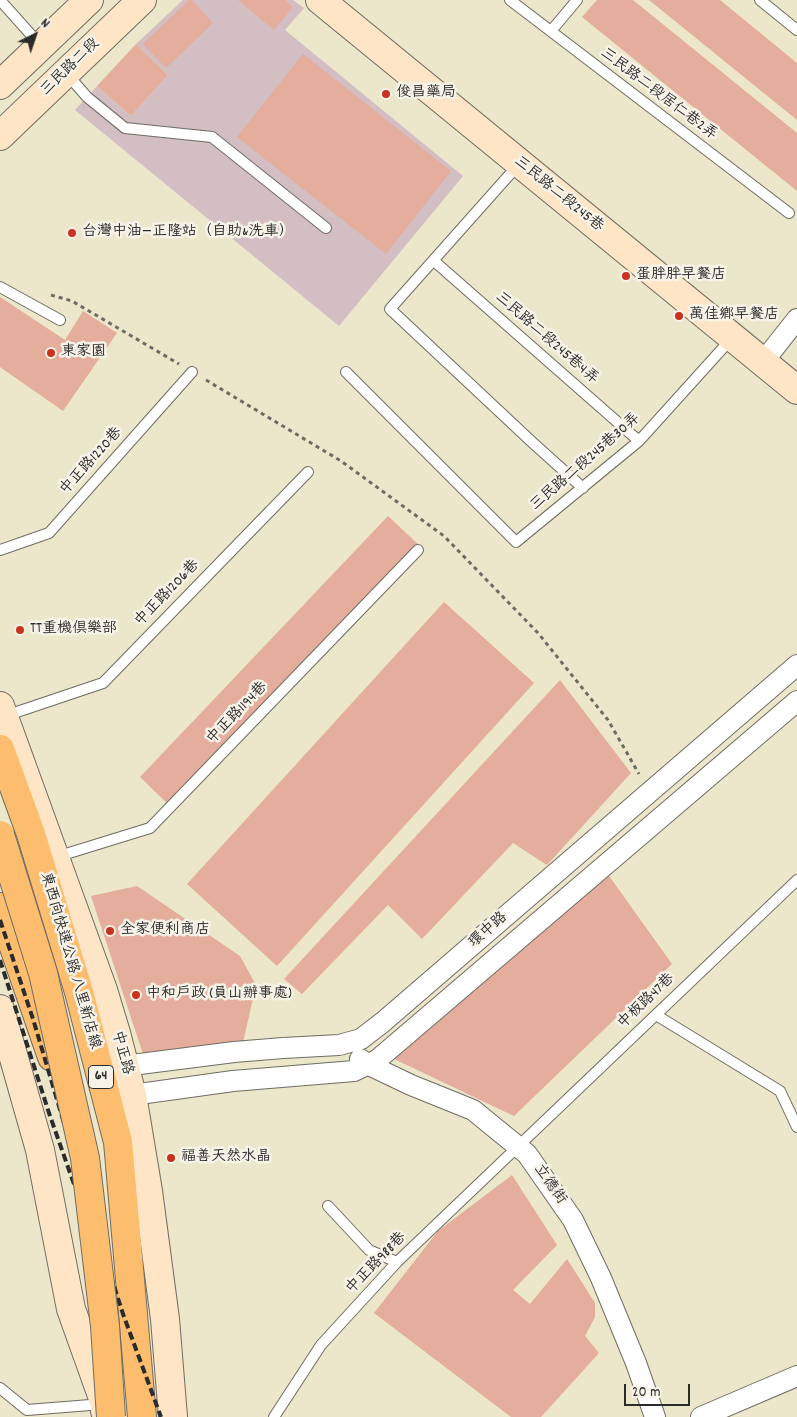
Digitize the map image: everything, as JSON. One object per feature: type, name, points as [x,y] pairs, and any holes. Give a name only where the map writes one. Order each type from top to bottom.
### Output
[{"type":"highway","name":"東西向快速公路 八里新店線","points":[[0,749],[31,834],[77,983],[118,1142],[142,1417]]},
{"type":"highway","name":"東西向快速公路 八里新店線","points":[[0,835],[43,973],[85,1158],[105,1326],[113,1414]]},
{"type":"highway","points":[[0,907],[59,1078],[72,1123],[113,1414]]},
{"type":"highway","points":[[118,1142],[145,1266],[157,1417]]},
{"type":"main road","points":[[0,85],[89,0]]},
{"type":"main road","name":"三民路二段","points":[[0,136],[142,0]]},
{"type":"main road","name":"三民路二段245巷","points":[[320,0],[797,390]]},
{"type":"main road","name":"中正路","points":[[2,711],[103,990],[132,1095],[148,1191],[165,1319],[173,1417]]},
{"type":"main road","points":[[0,828],[47,976],[85,1151],[110,1344],[114,1390],[113,1414]]},
{"type":"main road","points":[[0,1010],[40,1150],[71,1309],[113,1414]]},
{"type":"street","points":[[763,362],[797,319]]},
{"type":"street","name":"環中路","points":[[124,1066],[234,1052],[339,1045],[361,1039],[797,665]]},
{"type":"street","name":"環中路","points":[[132,1095],[233,1081],[354,1071],[376,1060],[797,701]]},
{"type":"street","name":"立德街","points":[[339,1045],[368,1064],[411,1085],[473,1110],[527,1154],[573,1220],[601,1278],[636,1363],[655,1417]]},
{"type":"street","points":[[702,1417],[797,1376]]},
{"type":"lane","points":[[0,0],[41,46]]},
{"type":"lane","name":"三民路二段居仁巷2弄","points":[[510,0],[789,213]]},
{"type":"lane","points":[[550,31],[576,0]]},
{"type":"lane","points":[[760,0],[797,30]]},
{"type":"lane","points":[[66,74],[87,97],[125,128],[212,137],[326,228]]},
{"type":"lane","points":[[520,163],[390,309],[583,488]]},
{"type":"lane","name":"三民路二段245巷4弄","points":[[434,260],[639,441]]},
{"type":"lane","points":[[0,287],[60,320]]},
{"type":"lane","name":"三民路二段245巷30弄","points":[[346,372],[516,542],[639,441],[733,337]]},
{"type":"lane","name":"中正路1220巷","points":[[0,550],[49,533],[192,372]]},
{"type":"lane","name":"中正路1206巷","points":[[2,711],[103,683],[308,472]]},
{"type":"lane","name":"中正路1194巷","points":[[55,857],[150,828],[418,550]]},
{"type":"lane","name":"中板路47巷","points":[[518,1147],[797,880]]},
{"type":"lane","points":[[656,1015],[780,1091],[797,1127]]},
{"type":"lane","name":"中正路988巷","points":[[274,1417],[321,1345],[397,1262],[518,1147]]},
{"type":"lane","points":[[328,1206],[369,1250],[397,1262]]},
{"type":"lane","points":[[0,1388],[27,1410],[113,1414]]},
{"type":"path","points":[[45,293],[72,301],[342,462],[444,536],[544,640],[608,720],[650,793]]},
{"type":"shaded area","points":[[183,0],[293,0],[304,8],[285,30],[463,176],[339,326],[75,110],[97,86],[131,116],[168,75],[136,44]]},
{"type":"building","points":[[189,0],[192,0],[213,23],[166,68],[143,44]]},
{"type":"building","points":[[238,0],[285,0],[293,7],[274,30]]},
{"type":"building","points":[[597,0],[633,0],[797,133],[797,191],[582,17]]},
{"type":"building","points":[[649,0],[720,0],[797,63],[797,120]]},
{"type":"building","points":[[136,44],[168,75],[131,116],[97,86]]},
{"type":"building","points":[[303,54],[451,171],[386,254],[237,137]]},
{"type":"building","name":"東家園","points":[[0,297],[65,340],[83,311],[117,333],[63,411],[0,367]]},
{"type":"building","points":[[388,516],[421,547],[172,808],[140,777]]},
{"type":"building","points":[[444,602],[534,683],[277,966],[187,884]]},
{"type":"building","points":[[560,680],[631,773],[547,865],[513,843],[422,939],[388,905],[302,994],[284,979]]},
{"type":"building","points":[[607,873],[672,964],[514,1116],[392,1058]]},
{"type":"building","points":[[137,886],[240,956],[256,985],[242,1047],[144,1057],[91,896]]},
{"type":"building","points":[[512,1175],[557,1245],[513,1290],[530,1304],[567,1259],[595,1303],[595,1317],[585,1336],[599,1353],[541,1417],[511,1417],[374,1313],[438,1231]]},
{"type":"railway","points":[[0,920],[33,1019],[123,1314],[161,1417]]},
{"type":"railway","points":[[0,960],[75,1187]]},
{"type":"place","name":"俊昌藥局","points":[[386,94]]},
{"type":"place","name":"台灣中油—正隆站（自助&洗車）","points":[[72,233]]},
{"type":"place","name":"蛋胖胖早餐店","points":[[626,276]]},
{"type":"place","name":"萬佳鄉早餐店","points":[[679,316]]},
{"type":"place","name":"東家園","points":[[51,353]]},
{"type":"place","name":"TT重機俱樂部","points":[[20,630]]},
{"type":"place","name":"全家便利商店","points":[[110,931]]},
{"type":"place","name":"中和戶政 (員山辦事處)","points":[[136,995]]},
{"type":"place","name":"福善天然水晶","points":[[171,1158]]}]
